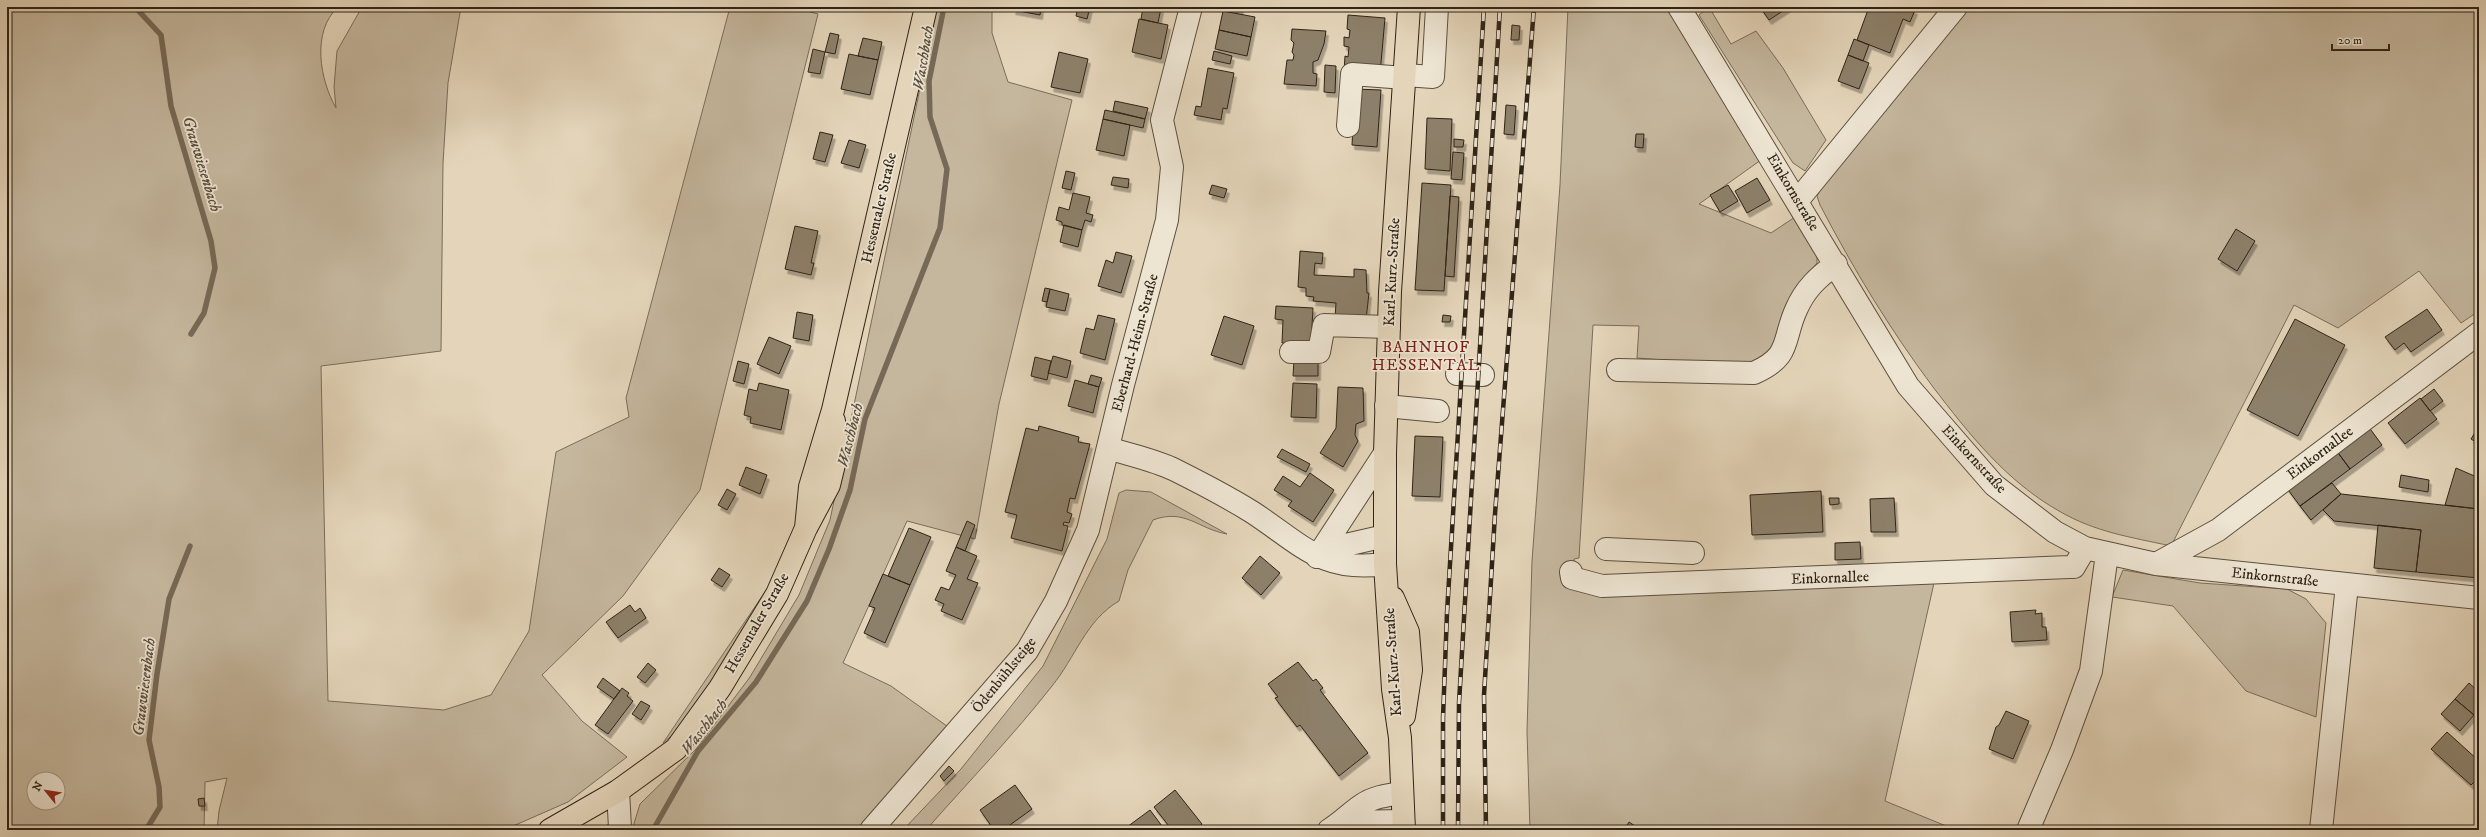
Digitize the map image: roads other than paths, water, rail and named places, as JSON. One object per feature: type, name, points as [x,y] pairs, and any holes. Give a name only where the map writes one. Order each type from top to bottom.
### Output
[{"type":"main road","name":"Hessentaler Straße","points":[[550,830],[618,791],[676,749],[720,688],[777,594],[806,528],[810,487],[834,410],[926,7]]},
{"type":"main road","name":"Karl-Kurz-Straße","points":[[1403,826],[1400,738],[1393,689],[1388,586],[1385,564],[1385,453],[1389,327],[1408,7]]},
{"type":"street","name":"Eberhard-Heim-Straße","points":[[1108,448],[1167,220],[1172,168],[1162,120],[1191,7]]},
{"type":"street","points":[[1348,126],[1352,74],[1433,77],[1437,7]]},
{"type":"street","name":"Einkornstraße","points":[[1679,7],[1798,200],[1908,386],[1994,486],[2055,532],[2085,548],[2156,564],[2479,598]]},
{"type":"street","points":[[1798,200],[1956,7]]},
{"type":"street","points":[[1618,370],[1754,372],[1771,365],[1785,348],[1796,310],[1813,281],[1836,264]]},
{"type":"street","points":[[1291,352],[1319,352],[1324,325],[1389,327]]},
{"type":"street","name":"Einkornallee","points":[[2156,564],[2218,530],[2479,333]]},
{"type":"street","points":[[1458,374],[1483,375]]},
{"type":"street","points":[[1386,406],[1438,411]]},
{"type":"street","points":[[1108,448],[1173,469],[1251,512],[1317,557],[1356,566],[1385,564]]},
{"type":"street","name":"Ödenbühlsteige","points":[[871,830],[1027,651],[1056,601],[1088,530],[1108,448]]},
{"type":"street","points":[[1317,557],[1385,453]]},
{"type":"street","points":[[1317,557],[1337,547],[1385,536]]},
{"type":"street","name":"Einkornallee","points":[[1571,572],[1572,578],[1602,586],[2074,567],[2085,548]]},
{"type":"street","points":[[1606,549],[1693,553]]},
{"type":"street","points":[[2028,830],[2062,750],[2092,671],[2107,554]]},
{"type":"street","points":[[2320,830],[2347,585]]},
{"type":"street","points":[[618,791],[620,828],[618,830]]},
{"type":"street","name":"Karl-Kurz-Straße","points":[[1335,826],[1361,805],[1375,798],[1401,793]]},
{"type":"street","name":"Karl-Kurz-Straße","points":[[1335,826],[1403,826]]},
{"type":"waterway","name":"Grauwiesenbach","points":[[135,7],[161,35],[171,106],[211,241],[215,268],[204,313],[191,334]]},
{"type":"waterway","name":"Waschbach","points":[[653,830],[698,751],[756,682],[807,601],[829,549],[850,490],[865,419],[940,228],[947,169],[930,117],[929,81],[944,7]]},
{"type":"waterway","name":"Grauwiesenbach","points":[[146,830],[160,807],[159,787],[149,740],[157,674],[169,599],[190,546]]},
{"type":"railway","points":[[1443,830],[1443,718],[1447,613],[1484,7]]},
{"type":"railway","points":[[1458,830],[1459,703],[1500,7]]},
{"type":"railway","points":[[1486,830],[1484,695],[1495,514],[1534,7]]},
{"type":"district","name":"BAHNHOF HESSENTAL","points":[[1426,356]]}]
